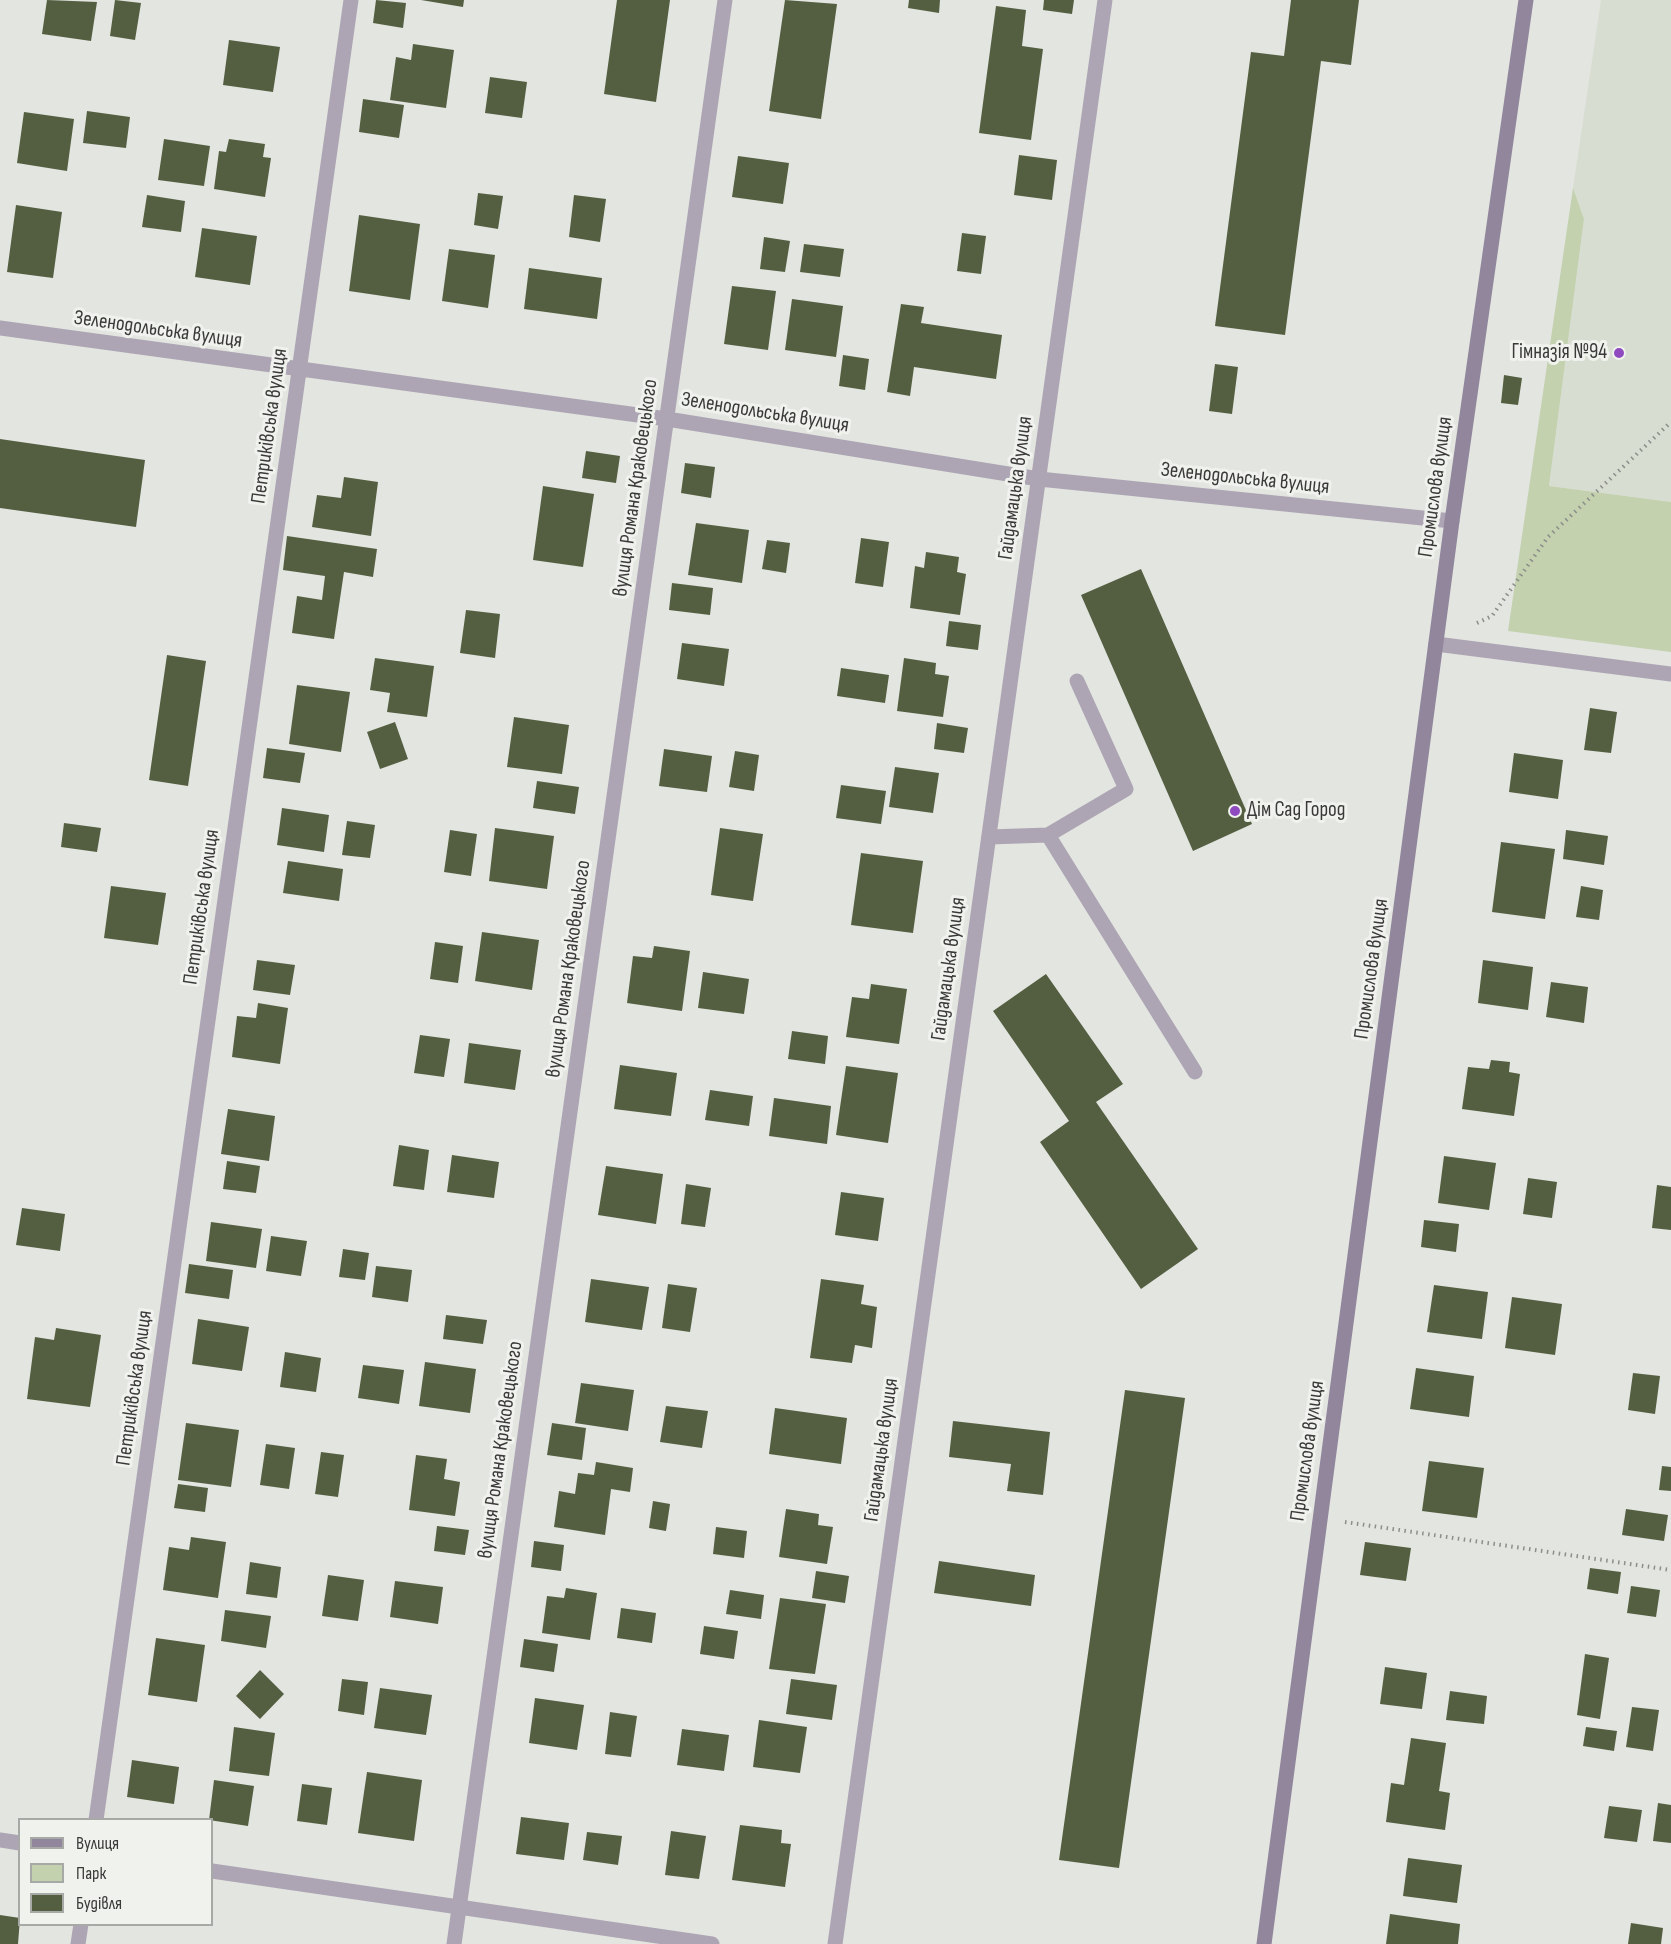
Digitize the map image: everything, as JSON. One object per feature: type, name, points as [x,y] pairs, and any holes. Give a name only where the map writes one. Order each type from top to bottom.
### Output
[{"type":"street","name":"Петриківська вулиця","points":[[96,1818],[351,0]]},
{"type":"street","name":"вулиця Романа Краковецького","points":[[454,1944],[725,0]]},
{"type":"street","name":"Гайдамацька вулиця","points":[[835,1944],[1105,0]]},
{"type":"street","name":"Промислова вулиця","points":[[1264,1944],[1452,521],[1526,0]]},
{"type":"street","name":"Зеленодольська вулиця","points":[[0,328],[299,371],[667,419],[1039,478],[1452,521]]},
{"type":"street","points":[[1436,644],[1671,674]]},
{"type":"street","points":[[989,837],[1048,835],[1126,789],[1077,681]]},
{"type":"street","points":[[1048,835],[1195,1072]]},
{"type":"street","points":[[0,1840],[18,1843]]},
{"type":"street","points":[[213,1871],[712,1944]]},
{"type":"street","points":[[78,1944],[81,1926]]},
{"type":"path","points":[[1436,644],[1492,616],[1548,537],[1671,422]]},
{"type":"path","points":[[1320,1519],[1671,1570]]},
{"type":"shaded area","name":"Гімназія №94","points":[[1601,0],[1671,0],[1671,502],[1549,486],[1584,219],[1573,188]]},
{"type":"green space","points":[[1573,188],[1584,219],[1549,486],[1671,502],[1671,652],[1508,631]]},
{"type":"building","points":[[47,0],[97,2],[91,41],[42,34]]},
{"type":"building","points":[[115,0],[141,3],[135,40],[110,36]]},
{"type":"building","points":[[376,0],[406,3],[403,28],[373,23]]},
{"type":"building","points":[[421,0],[464,0],[463,7]]},
{"type":"building","points":[[617,0],[670,0],[656,102],[604,94]]},
{"type":"building","points":[[785,0],[837,4],[821,119],[769,111]]},
{"type":"building","points":[[909,0],[940,0],[939,13],[908,8]]},
{"type":"building","points":[[1044,0],[1074,0],[1072,14],[1043,10]]},
{"type":"building","points":[[1291,0],[1359,0],[1351,65],[1321,61],[1285,335],[1215,326],[1251,52],[1284,56]]},
{"type":"building","points":[[996,6],[1026,10],[1022,46],[1043,49],[1031,140],[979,133]]},
{"type":"building","points":[[229,40],[280,47],[273,92],[223,85]]},
{"type":"building","points":[[413,44],[454,50],[446,108],[390,100],[396,57],[411,60]]},
{"type":"building","points":[[490,77],[527,82],[522,118],[485,113]]},
{"type":"building","points":[[363,99],[404,105],[399,138],[359,132]]},
{"type":"building","points":[[87,111],[130,117],[126,148],[83,143]]},
{"type":"building","points":[[24,112],[74,119],[67,171],[17,163]]},
{"type":"building","points":[[164,139],[210,146],[204,186],[158,180]]},
{"type":"building","points":[[229,139],[265,144],[263,157],[271,158],[265,197],[214,189],[219,151],[226,152]]},
{"type":"building","points":[[1019,155],[1057,160],[1052,200],[1014,195]]},
{"type":"building","points":[[738,156],[789,163],[783,204],[732,197]]},
{"type":"building","points":[[478,193],[503,196],[498,229],[474,225]]},
{"type":"building","points":[[147,195],[185,201],[181,232],[142,227]]},
{"type":"building","points":[[574,195],[606,199],[600,242],[569,237]]},
{"type":"building","points":[[16,205],[62,212],[53,278],[7,272]]},
{"type":"building","points":[[359,215],[420,224],[410,300],[349,291]]},
{"type":"building","points":[[202,228],[257,236],[250,285],[195,277]]},
{"type":"building","points":[[962,233],[986,236],[981,274],[957,271]]},
{"type":"building","points":[[764,237],[790,241],[785,272],[760,269]]},
{"type":"building","points":[[804,244],[844,249],[840,277],[800,272]]},
{"type":"building","points":[[449,249],[495,255],[488,308],[442,301]]},
{"type":"building","points":[[529,268],[602,278],[597,319],[524,309]]},
{"type":"building","points":[[732,286],[776,291],[768,350],[724,344]]},
{"type":"building","points":[[792,299],[843,306],[836,357],[785,350]]},
{"type":"building","points":[[901,304],[924,307],[921,323],[1002,335],[996,379],[914,367],[910,396],[887,392]]},
{"type":"building","points":[[843,355],[869,359],[865,390],[839,386]]},
{"type":"building","points":[[1215,364],[1238,367],[1232,414],[1209,411]]},
{"type":"building","points":[[1504,375],[1522,378],[1518,405],[1501,403]]},
{"type":"building","points":[[0,439],[145,460],[136,527],[0,508]]},
{"type":"building","points":[[586,451],[620,456],[616,483],[582,478]]},
{"type":"building","points":[[685,463],[715,467],[711,498],[681,493]]},
{"type":"building","points":[[344,477],[378,482],[371,536],[312,527],[317,495],[341,498]]},
{"type":"building","points":[[543,486],[594,494],[583,567],[533,560]]},
{"type":"building","points":[[696,523],[749,530],[742,583],[688,575]]},
{"type":"building","points":[[287,536],[377,549],[373,577],[344,572],[334,639],[292,633],[297,596],[322,600],[325,576],[283,570]]},
{"type":"building","points":[[861,538],[889,542],[883,587],[855,583]]},
{"type":"building","points":[[767,540],[790,543],[786,573],[762,569]]},
{"type":"building","points":[[926,552],[959,557],[957,572],[966,574],[960,615],[910,608],[915,566],[924,568]]},
{"type":"building","points":[[1141,569],[1252,824],[1193,851],[1081,595]]},
{"type":"building","points":[[672,583],[713,588],[710,615],[669,610]]},
{"type":"building","points":[[466,610],[500,614],[495,658],[460,653]]},
{"type":"building","points":[[949,621],[981,625],[978,650],[946,646]]},
{"type":"building","points":[[682,643],[729,649],[724,686],[677,679]]},
{"type":"building","points":[[167,655],[206,661],[188,786],[149,780]]},
{"type":"building","points":[[375,658],[434,666],[427,717],[387,712],[390,693],[370,690]]},
{"type":"building","points":[[904,658],[936,663],[935,674],[949,676],[943,717],[897,711]]},
{"type":"building","points":[[841,668],[889,675],[885,703],[837,696]]},
{"type":"building","points":[[297,685],[350,692],[341,752],[289,744]]},
{"type":"building","points":[[1590,708],[1617,712],[1611,753],[1584,750]]},
{"type":"building","points":[[514,717],[569,725],[562,774],[507,767]]},
{"type":"building","points":[[395,722],[408,759],[380,769],[367,732]]},
{"type":"building","points":[[937,723],[968,728],[964,753],[934,749]]},
{"type":"building","points":[[267,748],[305,753],[300,783],[263,778]]},
{"type":"building","points":[[664,749],[712,756],[707,792],[659,786]]},
{"type":"building","points":[[735,751],[759,755],[754,791],[729,787]]},
{"type":"building","points":[[1514,753],[1563,760],[1558,799],[1509,792]]},
{"type":"building","points":[[895,767],[939,773],[933,813],[889,807]]},
{"type":"building","points":[[537,781],[579,787],[575,814],[533,808]]},
{"type":"building","points":[[841,785],[886,791],[881,824],[836,818]]},
{"type":"building","points":[[282,808],[329,815],[324,852],[277,845]]},
{"type":"building","points":[[347,821],[375,825],[370,858],[342,855]]},
{"type":"building","points":[[64,823],[101,828],[97,852],[61,847]]},
{"type":"building","points":[[495,828],[554,836],[547,889],[489,881]]},
{"type":"building","points":[[720,828],[763,834],[753,901],[711,895]]},
{"type":"building","points":[[450,830],[477,834],[471,876],[444,872]]},
{"type":"building","points":[[1566,830],[1608,836],[1604,865],[1563,859]]},
{"type":"building","points":[[1501,842],[1555,849],[1545,919],[1492,912]]},
{"type":"building","points":[[861,853],[923,861],[913,933],[851,925]]},
{"type":"building","points":[[288,861],[343,869],[339,901],[283,893]]},
{"type":"building","points":[[111,886],[166,893],[158,945],[104,938]]},
{"type":"building","points":[[1581,886],[1603,890],[1599,920],[1576,917]]},
{"type":"building","points":[[482,932],[539,940],[532,990],[475,981]]},
{"type":"building","points":[[435,942],[463,946],[458,983],[430,979]]},
{"type":"building","points":[[654,946],[690,951],[682,1011],[627,1003],[633,956],[652,958]]},
{"type":"building","points":[[257,960],[295,965],[290,995],[253,990]]},
{"type":"building","points":[[1483,960],[1533,967],[1528,1010],[1478,1003]]},
{"type":"building","points":[[703,972],[749,979],[744,1014],[698,1008]]},
{"type":"building","points":[[1046,974],[1123,1084],[1096,1102],[1198,1249],[1141,1289],[1040,1142],[1069,1121],[993,1011]]},
{"type":"building","points":[[1551,982],[1588,987],[1584,1023],[1546,1017]]},
{"type":"building","points":[[871,984],[907,989],[899,1044],[846,1037],[852,997],[869,999]]},
{"type":"building","points":[[258,1003],[288,1008],[280,1064],[232,1057],[237,1016],[256,1018]]},
{"type":"building","points":[[792,1031],[828,1036],[825,1064],[788,1059]]},
{"type":"building","points":[[420,1035],[450,1039],[444,1077],[414,1073]]},
{"type":"building","points":[[469,1043],[521,1050],[515,1090],[464,1083]]},
{"type":"building","points":[[1491,1060],[1510,1062],[1509,1072],[1520,1074],[1514,1116],[1462,1109],[1468,1067],[1489,1069]]},
{"type":"building","points":[[620,1065],[677,1073],[671,1116],[614,1109]]},
{"type":"building","points":[[846,1066],[898,1073],[888,1143],[836,1135]]},
{"type":"building","points":[[710,1090],[753,1096],[749,1126],[705,1120]]},
{"type":"building","points":[[774,1098],[831,1106],[827,1144],[769,1136]]},
{"type":"building","points":[[228,1109],[275,1116],[269,1161],[221,1154]]},
{"type":"building","points":[[399,1145],[429,1150],[424,1190],[393,1186]]},
{"type":"building","points":[[452,1155],[499,1162],[494,1198],[447,1192]]},
{"type":"building","points":[[1444,1156],[1496,1163],[1489,1210],[1438,1203]]},
{"type":"building","points":[[227,1161],[260,1166],[256,1193],[223,1189]]},
{"type":"building","points":[[606,1166],[663,1174],[656,1224],[598,1215]]},
{"type":"building","points":[[1528,1178],[1557,1182],[1552,1218],[1523,1214]]},
{"type":"building","points":[[686,1184],[711,1188],[705,1227],[681,1224]]},
{"type":"building","points":[[1657,1185],[1671,1187],[1671,1230],[1652,1228]]},
{"type":"building","points":[[841,1192],[884,1198],[878,1241],[835,1235]]},
{"type":"building","points":[[22,1208],[65,1214],[60,1251],[16,1245]]},
{"type":"building","points":[[1424,1220],[1459,1224],[1456,1252],[1421,1247]]},
{"type":"building","points":[[211,1222],[262,1229],[256,1268],[206,1261]]},
{"type":"building","points":[[271,1236],[307,1241],[301,1276],[266,1271]]},
{"type":"building","points":[[343,1249],[369,1253],[365,1280],[339,1277]]},
{"type":"building","points":[[189,1264],[233,1270],[229,1299],[185,1293]]},
{"type":"building","points":[[376,1266],[412,1270],[408,1302],[372,1297]]},
{"type":"building","points":[[591,1279],[649,1287],[642,1330],[585,1322]]},
{"type":"building","points":[[821,1279],[864,1285],[861,1304],[877,1307],[872,1348],[855,1345],[852,1363],[810,1358]]},
{"type":"building","points":[[668,1284],[697,1288],[690,1332],[662,1328]]},
{"type":"building","points":[[1434,1285],[1488,1292],[1482,1339],[1427,1332]]},
{"type":"building","points":[[1512,1297],[1562,1304],[1555,1355],[1505,1348]]},
{"type":"building","points":[[446,1315],[487,1320],[483,1344],[443,1339]]},
{"type":"building","points":[[198,1319],[249,1327],[242,1371],[192,1364]]},
{"type":"building","points":[[56,1328],[101,1335],[90,1407],[27,1399],[35,1337],[54,1340]]},
{"type":"building","points":[[285,1352],[321,1358],[316,1392],[280,1387]]},
{"type":"building","points":[[425,1362],[476,1369],[470,1413],[419,1406]]},
{"type":"building","points":[[363,1365],[404,1370],[399,1404],[358,1398]]},
{"type":"building","points":[[1416,1368],[1474,1376],[1469,1417],[1410,1409]]},
{"type":"building","points":[[1633,1373],[1660,1376],[1655,1414],[1628,1410]]},
{"type":"building","points":[[581,1383],[634,1390],[628,1431],[575,1423]]},
{"type":"building","points":[[1125,1390],[1185,1398],[1119,1868],[1059,1860]]},
{"type":"building","points":[[666,1406],[708,1411],[702,1448],[660,1442]]},
{"type":"building","points":[[775,1408],[847,1418],[841,1464],[769,1454]]},
{"type":"building","points":[[953,1421],[1050,1432],[1043,1495],[1007,1491],[1011,1464],[949,1457]]},
{"type":"building","points":[[186,1423],[239,1430],[231,1487],[178,1480]]},
{"type":"building","points":[[552,1423],[586,1428],[582,1460],[547,1455]]},
{"type":"building","points":[[266,1444],[295,1448],[289,1489],[260,1485]]},
{"type":"building","points":[[321,1452],[344,1455],[338,1497],[315,1494]]},
{"type":"building","points":[[416,1455],[447,1459],[444,1479],[460,1482],[455,1516],[409,1510]]},
{"type":"building","points":[[1429,1461],[1484,1468],[1477,1518],[1422,1511]]},
{"type":"building","points":[[596,1462],[633,1468],[630,1492],[611,1489],[605,1535],[554,1527],[559,1491],[575,1494],[578,1473],[594,1475]]},
{"type":"building","points":[[1662,1466],[1671,1467],[1671,1491],[1659,1490]]},
{"type":"building","points":[[178,1484],[208,1488],[205,1512],[174,1508]]},
{"type":"building","points":[[653,1501],[670,1504],[666,1531],[649,1528]]},
{"type":"building","points":[[786,1509],[819,1514],[818,1525],[833,1527],[827,1564],[779,1557]]},
{"type":"building","points":[[1626,1509],[1668,1515],[1664,1541],[1622,1535]]},
{"type":"building","points":[[437,1526],[469,1530],[465,1555],[434,1551]]},
{"type":"building","points":[[716,1527],[747,1531],[744,1558],[713,1554]]},
{"type":"building","points":[[191,1537],[226,1542],[218,1598],[163,1590],[169,1547],[189,1550]]},
{"type":"building","points":[[534,1541],[564,1545],[561,1571],[531,1567]]},
{"type":"building","points":[[1365,1542],[1411,1548],[1406,1581],[1360,1575]]},
{"type":"building","points":[[939,1561],[1035,1575],[1031,1606],[934,1593]]},
{"type":"building","points":[[250,1562],[281,1567],[277,1598],[246,1594]]},
{"type":"building","points":[[1590,1568],[1621,1572],[1618,1594],[1587,1589]]},
{"type":"building","points":[[816,1571],[849,1576],[845,1603],[812,1598]]},
{"type":"building","points":[[328,1575],[364,1580],[358,1621],[322,1616]]},
{"type":"building","points":[[395,1581],[443,1587],[438,1624],[390,1617]]},
{"type":"building","points":[[1631,1586],[1660,1590],[1656,1617],[1627,1613]]},
{"type":"building","points":[[566,1588],[597,1593],[590,1640],[542,1633],[547,1596],[564,1598]]},
{"type":"building","points":[[730,1590],[764,1595],[761,1619],[726,1614]]},
{"type":"building","points":[[780,1598],[826,1604],[815,1674],[769,1669]]},
{"type":"building","points":[[621,1608],[656,1613],[652,1643],[617,1638]]},
{"type":"building","points":[[225,1610],[271,1616],[266,1648],[221,1641]]},
{"type":"building","points":[[704,1626],[738,1631],[734,1659],[700,1654]]},
{"type":"building","points":[[156,1638],[205,1645],[197,1702],[148,1695]]},
{"type":"building","points":[[524,1639],[558,1644],[554,1672],[520,1667]]},
{"type":"building","points":[[1585,1654],[1609,1658],[1600,1719],[1577,1715]]},
{"type":"building","points":[[1385,1667],[1427,1673],[1422,1709],[1380,1704]]},
{"type":"building","points":[[260,1670],[284,1694],[260,1719],[236,1696]]},
{"type":"building","points":[[342,1679],[368,1682],[364,1715],[338,1711]]},
{"type":"building","points":[[791,1679],[837,1685],[832,1720],[786,1714]]},
{"type":"building","points":[[380,1688],[432,1695],[426,1735],[374,1728]]},
{"type":"building","points":[[1450,1691],[1487,1696],[1484,1724],[1446,1720]]},
{"type":"building","points":[[535,1698],[584,1705],[577,1750],[529,1743]]},
{"type":"building","points":[[1632,1707],[1659,1710],[1653,1751],[1626,1747]]},
{"type":"building","points":[[610,1712],[637,1716],[631,1757],[605,1754]]},
{"type":"building","points":[[759,1720],[807,1727],[800,1773],[753,1767]]},
{"type":"building","points":[[234,1727],[275,1733],[269,1776],[229,1771]]},
{"type":"building","points":[[1586,1727],[1617,1731],[1614,1751],[1583,1746]]},
{"type":"building","points":[[682,1729],[729,1735],[724,1771],[677,1765]]},
{"type":"building","points":[[1411,1738],[1446,1743],[1439,1791],[1450,1793],[1445,1830],[1386,1822],[1391,1783],[1404,1785]]},
{"type":"building","points":[[132,1760],[179,1767],[174,1804],[127,1797]]},
{"type":"building","points":[[367,1772],[422,1780],[414,1841],[358,1833]]},
{"type":"building","points":[[214,1780],[254,1786],[248,1826],[213,1821],[213,1818],[209,1818]]},
{"type":"building","points":[[302,1784],[332,1788],[327,1825],[297,1821]]},
{"type":"building","points":[[1658,1803],[1671,1805],[1671,1843],[1653,1841]]},
{"type":"building","points":[[1609,1806],[1642,1810],[1637,1842],[1604,1838]]},
{"type":"building","points":[[521,1817],[569,1823],[564,1860],[516,1854]]},
{"type":"building","points":[[740,1825],[782,1830],[781,1843],[791,1844],[785,1887],[732,1880]]},
{"type":"building","points":[[671,1831],[706,1836],[699,1879],[665,1875]]},
{"type":"building","points":[[587,1832],[622,1836],[618,1865],[583,1860]]},
{"type":"building","points":[[1408,1858],[1462,1865],[1457,1903],[1403,1896]]},
{"type":"building","points":[[1390,1914],[1460,1924],[1458,1944],[1386,1944]]},
{"type":"building","points":[[0,1915],[18,1918],[18,1944],[0,1944]]},
{"type":"building","points":[[1631,1923],[1663,1928],[1661,1944],[1628,1944]]},
{"type":"place","name":"Гімназія №94","points":[[1619,353]]},
{"type":"place","name":"Дім Сад Город","points":[[1235,811]]}]
